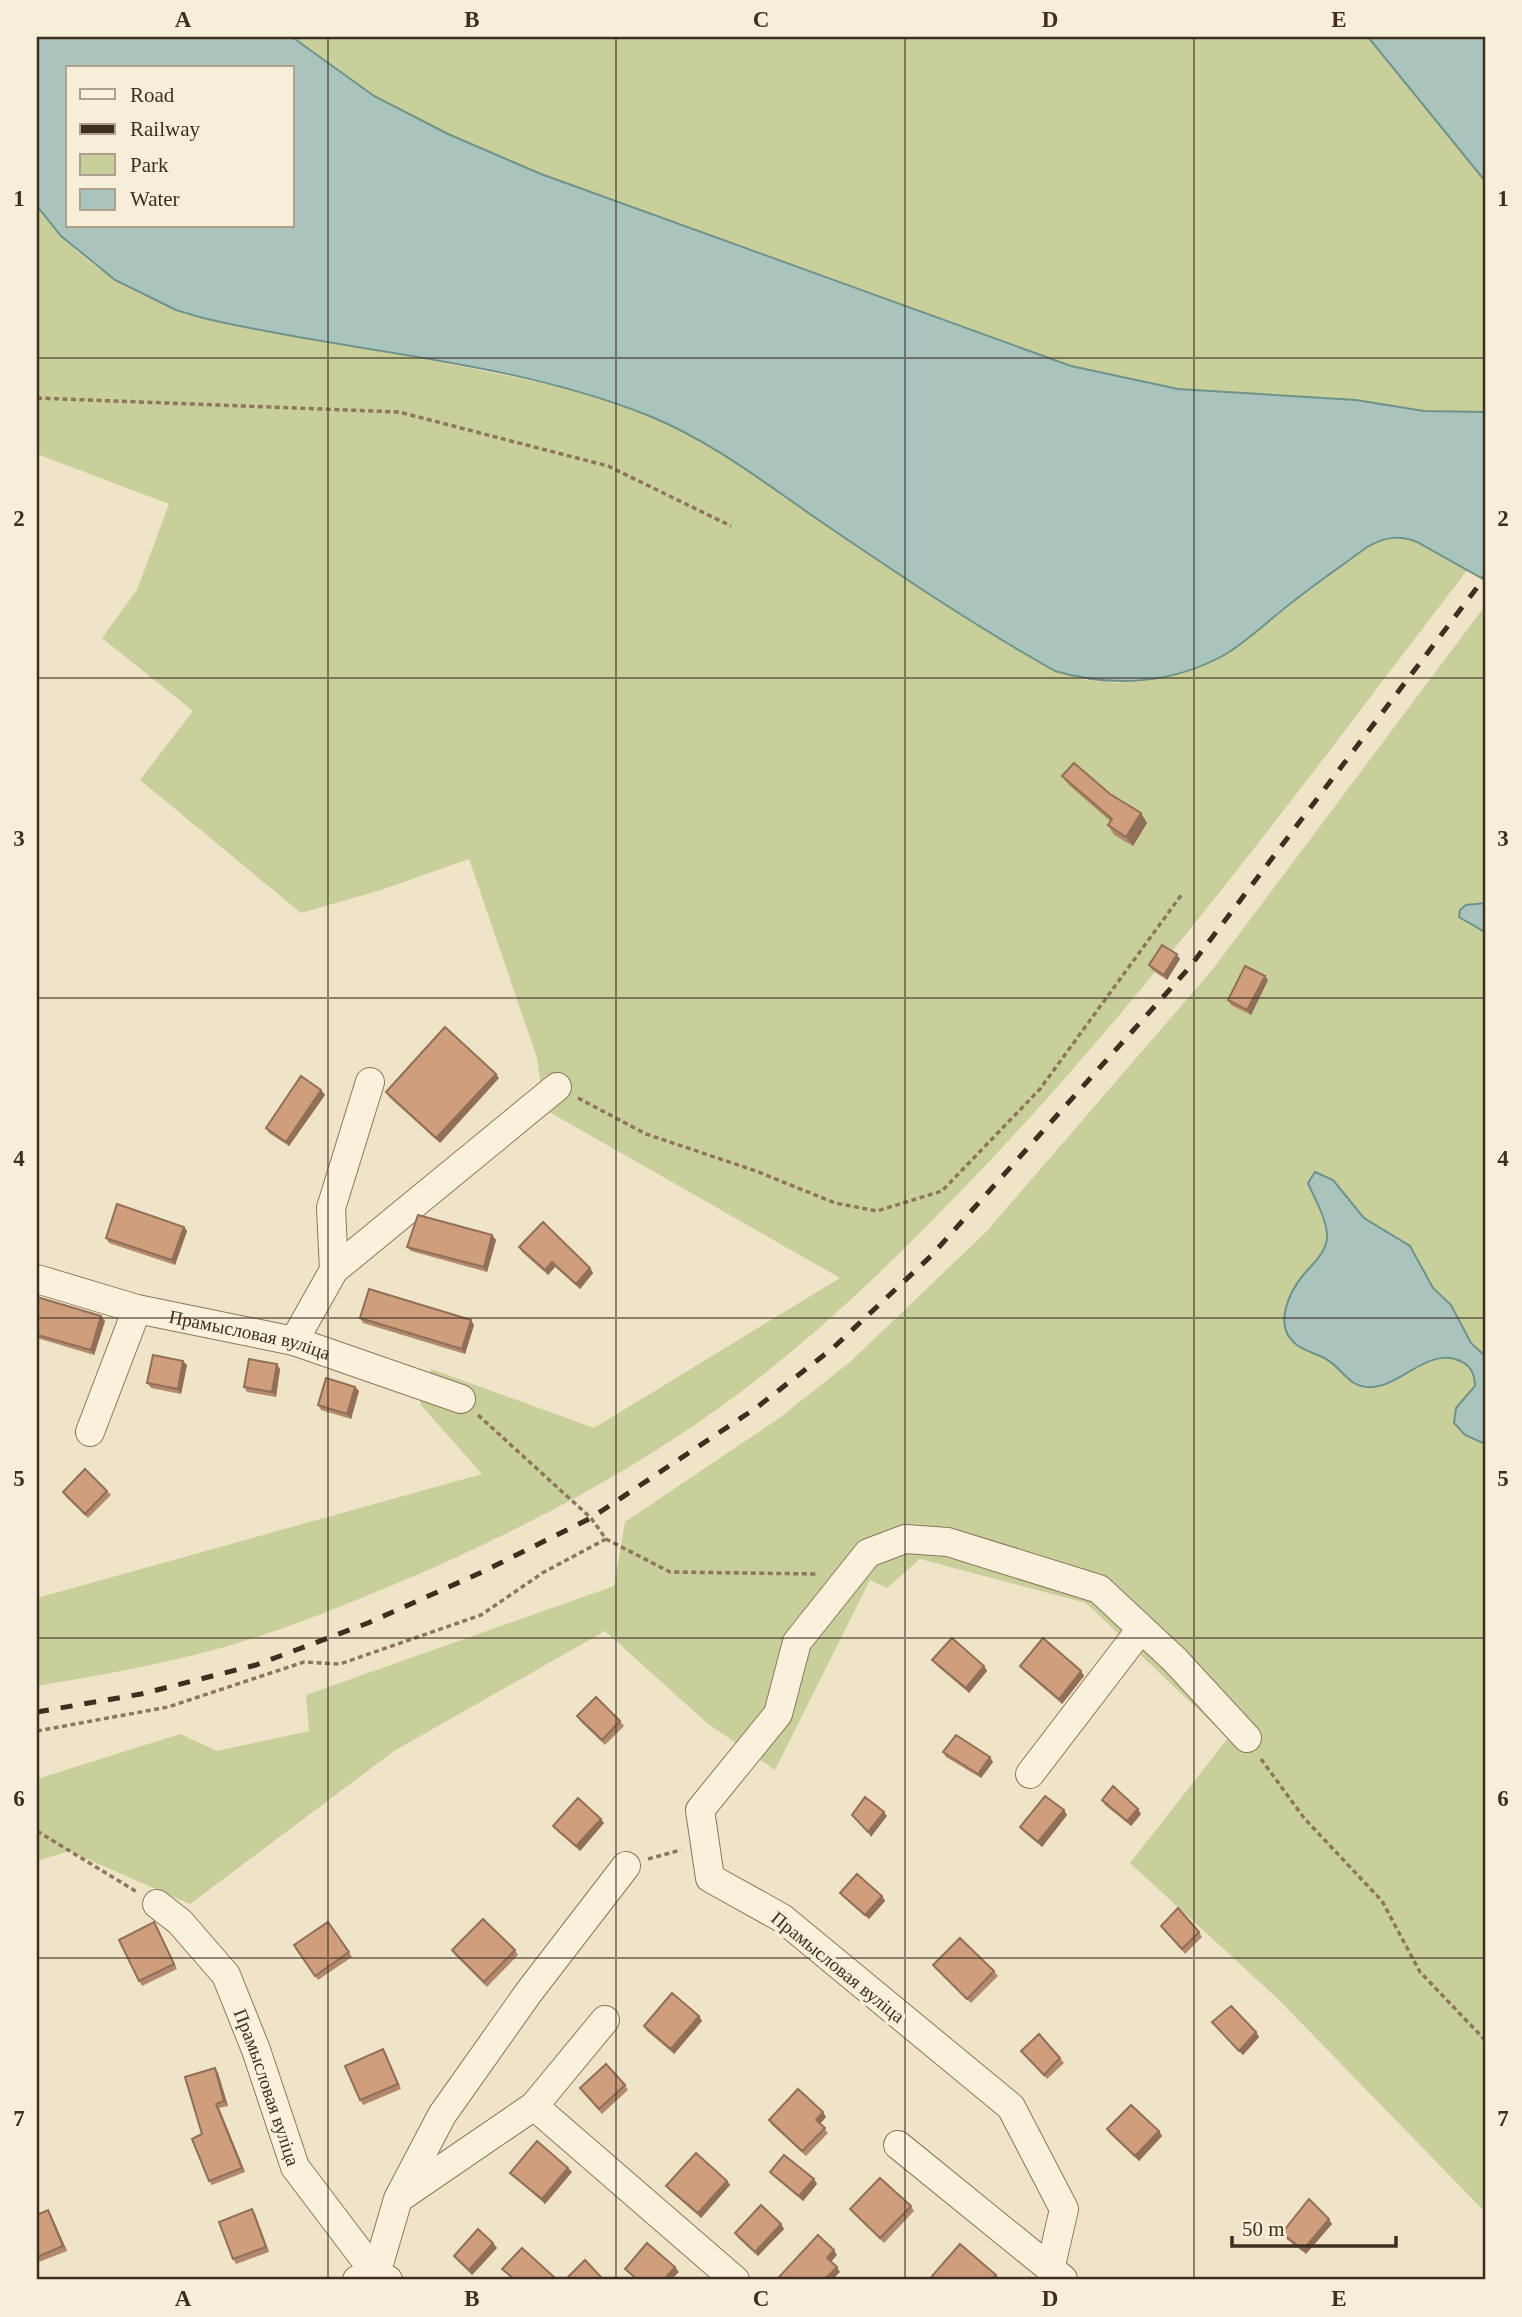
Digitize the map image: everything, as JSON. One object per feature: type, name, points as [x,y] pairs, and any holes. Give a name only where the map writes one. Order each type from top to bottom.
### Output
[{"type":"street","points":[[334,1270],[331,1208],[370,1082]]},
{"type":"street","points":[[294,1341],[334,1270],[557,1087]]},
{"type":"street","name":"Прамысловая вуліца","points":[[37,1279],[136,1308],[294,1341],[461,1399]]},
{"type":"street","points":[[90,1432],[136,1308]]},
{"type":"street","name":"Прамысловая вуліца","points":[[1058,2275],[1064,2209],[1011,2107],[782,1918],[710,1878],[700,1810],[778,1714],[797,1642],[868,1553],[905,1539],[948,1542],[1099,1589],[1208,1693],[1247,1738]]},
{"type":"street","points":[[1030,1774],[1141,1629]]},
{"type":"street","name":"Прамысловая вуліца","points":[[373,2278],[398,2199],[442,2115],[529,1992],[626,1866]]},
{"type":"street","name":"Прамысловая вуліца","points":[[157,1904],[180,1922],[226,1975],[256,2050],[295,2167],[373,2278]]},
{"type":"street","points":[[398,2199],[534,2106],[605,2020]]},
{"type":"street","points":[[534,2106],[736,2280]]},
{"type":"street","name":"Прамысловая вуліца","points":[[898,2145],[1058,2275]]},
{"type":"path","points":[[37,398],[399,412],[608,466],[731,526]]},
{"type":"path","points":[[557,1087],[646,1134],[756,1171],[835,1203],[877,1210],[942,1191],[1040,1088],[1182,894]]},
{"type":"path","points":[[461,1399],[590,1518],[606,1539],[670,1572],[850,1575]]},
{"type":"path","points":[[37,1731],[168,1707],[304,1662],[340,1664],[481,1615],[544,1572],[606,1539]]},
{"type":"path","points":[[1247,1738],[1304,1818],[1382,1900],[1420,1972],[1485,2039]]},
{"type":"path","points":[[37,1831],[157,1904]]},
{"type":"path","points":[[626,1866],[705,1843]]},
{"type":"green space","points":[[292,37],[1367,37],[1485,181],[1485,412],[1424,411],[1356,400],[1178,389],[1071,366],[541,174],[448,134],[374,96]]},
{"type":"green space","points":[[37,206],[66,240],[98,268],[132,289],[169,305],[248,328],[446,363],[541,383],[619,405],[670,425],[735,462],[874,557],[1031,658],[1055,671],[1085,680],[1119,683],[1189,670],[1226,654],[1368,547],[1381,541],[1394,539],[1419,543],[1468,569],[1222,890],[1093,1046],[1026,1121],[901,1252],[813,1334],[751,1384],[678,1436],[594,1488],[417,1575],[327,1612],[239,1643],[155,1664],[37,1686],[37,1598],[482,1474],[420,1404],[431,1369],[594,1428],[840,1278],[544,1109],[537,1058],[469,859],[381,890],[301,913],[140,780],[193,711],[102,638],[137,590],[169,504],[37,454]]},
{"type":"green space","points":[[1485,606],[1485,2212],[1278,1999],[1130,1863],[1228,1738],[1086,1603],[920,1559],[887,1588],[870,1580],[775,1770],[707,1723],[605,1631],[394,1751],[190,1904],[69,1851],[37,1861],[37,1779],[180,1734],[217,1751],[309,1731],[306,1695],[614,1586],[625,1522],[778,1419],[850,1362],[986,1232],[1213,969]]},
{"type":"water","points":[[37,37],[292,37],[374,96],[448,134],[541,174],[1071,366],[1178,389],[1356,400],[1424,411],[1485,412],[1485,580],[1417,542],[1404,538],[1386,539],[1367,547],[1235,648],[1206,664],[1185,672],[1142,680],[1098,680],[1055,671],[937,599],[738,464],[694,437],[647,415],[539,381],[258,330],[176,310],[115,280],[61,236],[37,206]]},
{"type":"water","points":[[1368,37],[1485,37],[1485,181]]},
{"type":"water","points":[[1485,903],[1485,932],[1459,917],[1460,910],[1466,905]]},
{"type":"water","points":[[1315,1172],[1333,1180],[1364,1218],[1410,1246],[1433,1288],[1451,1305],[1471,1343],[1485,1356],[1485,1444],[1465,1435],[1454,1423],[1456,1408],[1475,1386],[1472,1373],[1464,1363],[1450,1358],[1436,1359],[1395,1380],[1368,1387],[1354,1383],[1330,1362],[1300,1347],[1290,1338],[1285,1329],[1285,1310],[1298,1281],[1321,1254],[1327,1239],[1323,1217],[1308,1183]]},
{"type":"building","points":[[1074,763],[1110,794],[1141,813],[1126,837],[1108,825],[1112,819],[1062,776]]},
{"type":"building","points":[[1162,945],[1177,954],[1164,975],[1149,965]]},
{"type":"building","points":[[1245,966],[1265,976],[1247,1010],[1228,1000]]},
{"type":"building","points":[[445,1027],[496,1074],[436,1138],[386,1092]]},
{"type":"building","points":[[301,1076],[321,1090],[286,1142],[266,1128]]},
{"type":"building","points":[[117,1204],[184,1227],[172,1260],[106,1238]]},
{"type":"building","points":[[418,1215],[492,1235],[484,1267],[407,1247]]},
{"type":"building","points":[[543,1222],[590,1268],[576,1284],[552,1262],[545,1270],[519,1247]]},
{"type":"building","points":[[369,1289],[471,1320],[462,1349],[360,1318]]},
{"type":"building","points":[[37,1297],[101,1316],[91,1350],[37,1335]]},
{"type":"building","points":[[153,1355],[183,1361],[178,1389],[147,1383]]},
{"type":"building","points":[[249,1359],[277,1364],[272,1392],[244,1387]]},
{"type":"building","points":[[326,1378],[355,1387],[347,1414],[318,1405]]},
{"type":"building","points":[[85,1469],[107,1491],[85,1514],[63,1492]]},
{"type":"building","points":[[952,1638],[984,1666],[966,1688],[932,1660]]},
{"type":"building","points":[[1043,1638],[1081,1671],[1059,1699],[1020,1666]]},
{"type":"building","points":[[596,1697],[620,1721],[602,1740],[577,1716]]},
{"type":"building","points":[[956,1735],[990,1757],[978,1774],[943,1752]]},
{"type":"building","points":[[1113,1786],[1138,1809],[1127,1821],[1102,1800]]},
{"type":"building","points":[[1045,1796],[1064,1810],[1038,1842],[1020,1827]]},
{"type":"building","points":[[865,1797],[884,1812],[868,1832],[852,1815]]},
{"type":"building","points":[[578,1798],[601,1819],[576,1846],[553,1826]]},
{"type":"building","points":[[857,1874],[882,1896],[865,1915],[840,1893]]},
{"type":"building","points":[[1178,1908],[1199,1932],[1182,1949],[1161,1926]]},
{"type":"building","points":[[483,1919],[515,1950],[484,1982],[452,1950]]},
{"type":"building","points":[[154,1922],[174,1964],[139,1981],[119,1940]]},
{"type":"building","points":[[328,1922],[349,1952],[315,1976],[294,1945]]},
{"type":"building","points":[[960,1938],[994,1971],[967,1999],[933,1965]]},
{"type":"building","points":[[672,1993],[699,2016],[671,2049],[644,2026]]},
{"type":"building","points":[[1231,2006],[1256,2032],[1239,2051],[1212,2022]]},
{"type":"building","points":[[1039,2034],[1060,2058],[1044,2075],[1021,2051]]},
{"type":"building","points":[[383,2049],[398,2084],[360,2100],[345,2066]]},
{"type":"building","points":[[606,2064],[625,2085],[599,2109],[580,2088]]},
{"type":"building","points":[[215,2068],[224,2101],[216,2104],[242,2168],[209,2181],[192,2139],[202,2134],[185,2077]]},
{"type":"building","points":[[798,2089],[823,2112],[816,2120],[825,2128],[802,2151],[769,2120]]},
{"type":"building","points":[[1131,2105],[1159,2131],[1135,2156],[1107,2129]]},
{"type":"building","points":[[537,2141],[568,2168],[542,2199],[510,2173]]},
{"type":"building","points":[[696,2153],[727,2181],[698,2213],[666,2186]]},
{"type":"building","points":[[784,2155],[814,2179],[799,2196],[770,2172]]},
{"type":"building","points":[[880,2178],[911,2206],[880,2238],[850,2209]]},
{"type":"building","points":[[1309,2199],[1329,2219],[1303,2250],[1282,2233]]},
{"type":"building","points":[[761,2205],[781,2224],[755,2252],[735,2233]]},
{"type":"building","points":[[252,2209],[266,2247],[233,2259],[219,2222]]},
{"type":"building","points":[[48,2210],[63,2246],[37,2257],[37,2215]]},
{"type":"building","points":[[478,2229],[493,2243],[469,2270],[454,2256]]},
{"type":"building","points":[[818,2235],[834,2250],[827,2258],[837,2267],[824,2280],[783,2280],[779,2277]]},
{"type":"building","points":[[647,2243],[675,2267],[664,2280],[638,2280],[625,2269]]},
{"type":"building","points":[[960,2244],[996,2275],[991,2280],[937,2280],[932,2276]]},
{"type":"building","points":[[522,2248],[554,2277],[551,2280],[515,2280],[502,2269]]},
{"type":"building","points":[[585,2260],[602,2278],[565,2280]]},
{"type":"railway","points":[[37,1712],[141,1694],[256,1665],[368,1623],[480,1573],[591,1518],[756,1408],[833,1348],[931,1256],[1189,968],[1485,577]]}]
